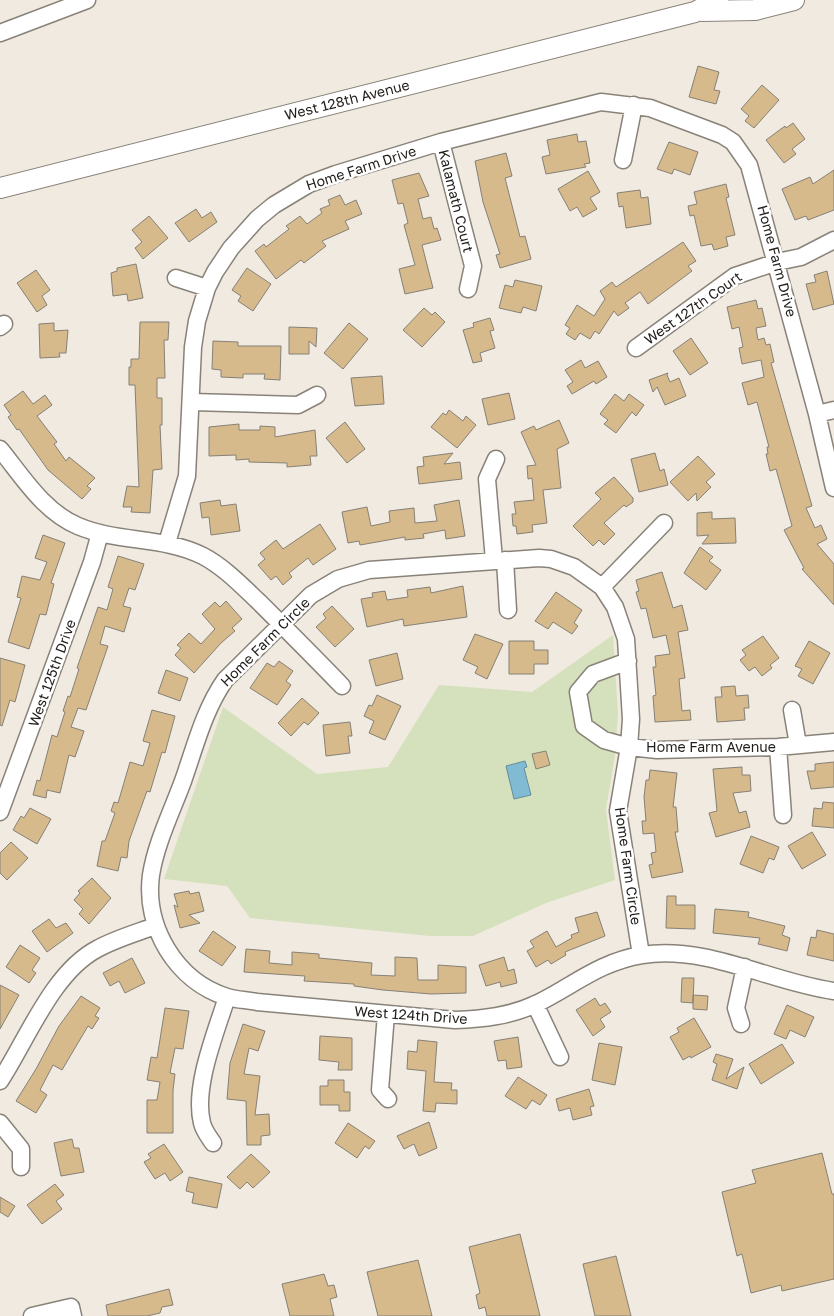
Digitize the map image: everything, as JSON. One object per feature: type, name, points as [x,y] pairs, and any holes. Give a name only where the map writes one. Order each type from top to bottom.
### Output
[{"type":"main road","name":"West 128th Avenue","points":[[695,12],[718,0]]},
{"type":"main road","name":"West 128th Avenue","points":[[0,188],[695,12],[755,10],[794,0]]},
{"type":"street","points":[[0,33],[87,0]]},
{"type":"street","name":"Home Farm Drive","points":[[167,543],[187,476],[194,336],[207,288],[215,272],[244,232],[274,205],[298,190],[321,179],[441,142],[601,102],[634,104],[650,108],[722,135],[733,142],[750,165],[817,414],[834,488]]},
{"type":"street","points":[[623,160],[634,104]]},
{"type":"street","name":"Kalamath Court","points":[[441,142],[473,266],[468,289]]},
{"type":"street","name":"West 127th Court","points":[[636,348],[735,276],[777,262],[801,257],[834,240]]},
{"type":"street","points":[[176,278],[207,288]]},
{"type":"street","points":[[191,402],[298,405],[317,394]]},
{"type":"street","points":[[817,414],[834,410]]},
{"type":"street","points":[[0,449],[43,502],[59,516],[78,526],[100,533],[167,543],[194,552],[218,566],[281,624],[342,686]]},
{"type":"street","points":[[496,459],[487,479],[508,610]]},
{"type":"street","points":[[602,586],[664,523]]},
{"type":"street","name":"West 125th Drive","points":[[0,812],[92,562],[100,533]]},
{"type":"street","name":"Home Farm Avenue","points":[[500,560],[539,558],[557,560],[574,567],[602,586],[620,618],[628,661],[631,704],[629,746],[671,750],[778,747],[834,742]]},
{"type":"street","name":"Home Farm Circle","points":[[155,926],[150,901],[152,868],[212,701],[225,680],[281,624],[324,586],[352,574],[383,568],[500,560]]},
{"type":"street","points":[[628,661],[593,674],[578,692],[584,726],[604,740],[629,746]]},
{"type":"street","points":[[792,710],[798,745]]},
{"type":"street","name":"Home Farm Circle","points":[[629,746],[618,811],[641,955]]},
{"type":"street","points":[[778,747],[783,815]]},
{"type":"street","points":[[0,1082],[57,986],[77,964],[96,949],[108,943],[155,926]]},
{"type":"street","name":"West 124th Drive","points":[[155,926],[166,948],[182,969],[204,986],[227,997],[257,1002],[454,1020],[506,1015],[535,1004],[591,971],[641,955],[686,954],[745,967]]},
{"type":"street","points":[[741,1024],[736,1008],[745,967],[834,991]]},
{"type":"street","points":[[213,1143],[202,1122],[201,1100],[209,1055],[227,997]]},
{"type":"street","points":[[535,1004],[560,1057]]},
{"type":"street","points":[[386,1014],[380,1090],[388,1099]]},
{"type":"street","points":[[0,1123],[21,1149],[20,1167]]},
{"type":"street","points":[[32,1316],[71,1307],[73,1316]]},
{"type":"green space","points":[[613,635],[618,714],[615,756],[606,809],[615,880],[546,903],[473,936],[430,936],[250,918],[227,886],[164,879],[223,707],[317,774],[388,767],[439,685],[532,692]]},
{"type":"water","points":[[525,761],[527,767],[524,768],[531,795],[514,799],[506,766]]},
{"type":"building","points":[[698,66],[719,72],[714,90],[720,91],[716,104],[689,97]]},
{"type":"building","points":[[762,85],[779,100],[754,128],[745,121],[749,116],[741,109]]},
{"type":"building","points":[[793,123],[805,139],[792,149],[796,154],[784,163],[766,140],[785,126],[786,128]]},
{"type":"building","points":[[577,134],[578,142],[586,141],[590,163],[584,164],[586,167],[546,174],[542,157],[550,155],[547,140]]},
{"type":"building","points":[[669,142],[698,152],[690,175],[674,169],[672,174],[657,169]]},
{"type":"building","points":[[506,153],[512,176],[505,178],[520,237],[525,236],[531,259],[500,268],[496,255],[500,254],[483,202],[475,161]]},
{"type":"building","points":[[834,170],[834,210],[808,220],[806,216],[795,220],[782,189],[810,177],[813,184]]},
{"type":"building","points":[[588,171],[600,192],[590,198],[597,209],[583,217],[577,207],[570,211],[558,189]]},
{"type":"building","points":[[419,173],[429,196],[418,199],[423,219],[431,217],[434,229],[437,228],[441,240],[422,245],[433,288],[405,294],[399,269],[415,265],[404,225],[408,223],[403,203],[398,204],[392,180]]},
{"type":"building","points":[[726,184],[729,197],[726,198],[735,235],[726,237],[728,246],[714,250],[712,244],[701,246],[694,215],[690,216],[688,206],[697,204],[694,192]]},
{"type":"building","points":[[640,190],[641,198],[648,197],[651,224],[626,228],[623,206],[619,207],[617,193]]},
{"type":"building","points":[[340,195],[345,205],[356,200],[362,214],[345,221],[349,229],[322,241],[326,246],[304,263],[301,260],[276,279],[255,251],[264,244],[266,247],[289,229],[286,226],[300,216],[307,224],[322,213],[320,209],[330,205],[328,200]]},
{"type":"building","points":[[196,209],[202,218],[211,212],[217,222],[189,242],[175,223]]},
{"type":"building","points":[[149,216],[168,238],[143,259],[135,248],[142,242],[132,230]]},
{"type":"building","points":[[683,242],[696,261],[688,266],[692,271],[648,304],[640,292],[625,303],[629,308],[618,316],[614,311],[599,334],[595,331],[590,339],[580,333],[575,340],[566,334],[570,328],[565,325],[577,305],[594,316],[605,299],[600,291],[612,282],[616,287]]},
{"type":"building","points":[[136,264],[143,298],[128,301],[127,294],[113,296],[111,273],[117,271],[117,268]]},
{"type":"building","points":[[247,268],[271,284],[253,311],[238,301],[241,296],[232,290]]},
{"type":"building","points":[[36,270],[50,290],[42,296],[47,305],[37,312],[17,283]]},
{"type":"building","points":[[827,271],[834,304],[813,310],[806,284],[816,282],[814,275]]},
{"type":"building","points":[[515,280],[542,286],[536,311],[523,307],[521,313],[499,308],[505,285],[513,287]]},
{"type":"building","points":[[756,300],[758,309],[762,308],[766,326],[756,328],[758,340],[764,338],[766,345],[770,344],[774,362],[771,363],[812,506],[806,508],[815,528],[821,525],[827,539],[817,544],[834,564],[834,605],[802,569],[804,568],[784,530],[792,526],[776,469],[770,471],[766,454],[768,454],[767,447],[769,447],[757,402],[748,405],[742,383],[764,377],[761,360],[742,364],[739,348],[743,347],[739,327],[732,329],[727,307]]},
{"type":"building","points":[[424,308],[432,315],[435,312],[445,322],[422,347],[403,330]]},
{"type":"building","points":[[490,318],[494,330],[490,331],[495,348],[480,353],[482,361],[473,363],[463,330],[474,327],[473,323]]},
{"type":"building","points":[[140,322],[169,322],[168,340],[164,340],[165,378],[157,378],[157,398],[162,398],[162,425],[160,425],[162,469],[153,470],[150,513],[131,512],[132,507],[123,507],[127,486],[139,487],[135,385],[129,385],[129,367],[131,367],[131,359],[139,359]]},
{"type":"building","points":[[54,323],[54,331],[68,330],[66,353],[59,353],[60,357],[40,358],[39,324]]},
{"type":"building","points":[[349,323],[368,339],[343,369],[324,353]]},
{"type":"building","points":[[289,327],[317,328],[316,347],[309,341],[309,354],[289,354]]},
{"type":"building","points":[[691,338],[708,363],[690,375],[673,351]]},
{"type":"building","points":[[213,341],[238,342],[238,346],[281,346],[280,380],[264,379],[265,374],[243,374],[243,378],[221,377],[221,370],[212,369]]},
{"type":"building","points":[[581,360],[585,368],[598,361],[607,377],[596,384],[594,381],[572,394],[567,386],[573,382],[565,370]]},
{"type":"building","points":[[668,373],[670,382],[679,378],[686,396],[665,405],[657,387],[653,392],[649,380]]},
{"type":"building","points":[[382,376],[384,404],[355,406],[351,378]]},
{"type":"building","points":[[23,391],[33,404],[45,395],[52,405],[37,416],[57,442],[54,444],[66,461],[69,457],[95,478],[87,486],[91,489],[82,499],[48,470],[19,429],[17,430],[8,417],[11,415],[4,405]]},
{"type":"building","points":[[509,393],[515,419],[488,425],[482,399]]},
{"type":"building","points":[[615,394],[624,401],[629,394],[644,405],[636,416],[632,412],[616,433],[604,424],[608,420],[600,414]]},
{"type":"building","points":[[449,410],[463,421],[466,416],[476,425],[457,448],[431,427],[443,413],[446,415]]},
{"type":"building","points":[[559,420],[569,443],[557,449],[561,488],[543,490],[547,523],[532,525],[533,532],[517,534],[516,526],[513,526],[512,514],[516,514],[514,502],[534,500],[532,478],[528,479],[527,466],[536,465],[521,432],[534,426],[536,430]]},
{"type":"building","points":[[345,422],[365,449],[347,463],[326,438]]},
{"type":"building","points":[[239,424],[239,430],[260,430],[260,426],[275,427],[275,437],[315,430],[317,456],[310,456],[311,465],[287,467],[287,463],[249,462],[249,459],[236,460],[236,455],[209,456],[209,427]]},
{"type":"building","points":[[453,453],[444,464],[460,462],[462,479],[419,484],[417,467],[424,466],[423,457]]},
{"type":"building","points":[[655,453],[660,471],[664,469],[668,485],[639,492],[631,459]]},
{"type":"building","points":[[698,456],[715,474],[706,482],[711,487],[697,501],[696,493],[688,501],[670,482]]},
{"type":"building","points":[[614,477],[633,498],[633,502],[626,507],[624,505],[604,523],[615,534],[604,545],[599,540],[593,546],[573,526],[601,499],[595,493]]},
{"type":"building","points":[[220,500],[221,506],[236,504],[240,531],[211,535],[209,517],[202,518],[200,503]]},
{"type":"building","points":[[459,500],[465,536],[446,539],[445,530],[423,534],[424,538],[405,540],[405,537],[360,545],[359,541],[348,543],[342,512],[367,507],[371,526],[390,522],[389,511],[414,508],[415,523],[437,521],[434,505]]},
{"type":"building","points":[[712,512],[712,519],[735,518],[736,543],[702,544],[709,535],[697,536],[697,513]]},
{"type":"building","points":[[320,524],[336,549],[313,565],[308,558],[289,573],[292,577],[283,585],[276,576],[271,580],[258,565],[265,559],[260,553],[276,540],[283,549]]},
{"type":"building","points":[[43,535],[65,543],[51,583],[54,584],[46,615],[40,614],[29,649],[8,642],[21,598],[17,597],[22,576],[40,580],[47,562],[35,558]]},
{"type":"building","points":[[700,547],[713,557],[709,561],[721,570],[706,590],[684,573]]},
{"type":"building","points":[[118,556],[144,564],[135,590],[129,588],[123,606],[131,608],[124,632],[105,626],[100,644],[108,646],[86,710],[78,708],[71,727],[84,731],[75,757],[69,755],[60,793],[47,790],[46,798],[33,795],[37,780],[40,781],[52,735],[57,737],[65,712],[63,711],[68,696],[70,697],[79,669],[77,668],[98,607],[107,610],[113,589],[108,587]]},
{"type":"building","points":[[662,572],[673,608],[682,605],[688,630],[678,632],[685,678],[679,679],[682,711],[690,710],[691,720],[655,722],[653,696],[656,695],[653,667],[656,667],[655,656],[670,654],[666,635],[653,638],[646,608],[641,609],[636,592],[639,591],[636,580]]},
{"type":"building","points":[[463,586],[467,617],[404,626],[403,619],[367,627],[361,599],[373,597],[372,593],[385,591],[387,600],[408,597],[407,590],[430,587],[431,593]]},
{"type":"building","points":[[556,592],[582,610],[574,623],[578,626],[572,634],[553,622],[548,629],[535,621]]},
{"type":"building","points":[[226,601],[242,619],[232,628],[235,631],[221,643],[194,673],[175,655],[181,648],[177,645],[189,633],[201,644],[215,629],[202,614],[215,602],[220,607]]},
{"type":"building","points":[[332,606],[354,629],[335,647],[316,627],[326,618],[323,614]]},
{"type":"building","points":[[475,634],[503,644],[487,679],[475,673],[478,667],[463,660]]},
{"type":"building","points":[[763,636],[779,658],[770,665],[772,668],[762,676],[755,667],[749,671],[740,660],[746,655],[742,650]]},
{"type":"building","points":[[509,641],[534,641],[534,650],[548,650],[548,664],[534,664],[534,674],[509,674]]},
{"type":"building","points":[[809,641],[830,653],[813,684],[798,676],[802,669],[795,666]]},
{"type":"building","points":[[397,653],[403,679],[376,686],[369,660]]},
{"type":"building","points":[[0,658],[25,665],[15,702],[10,700],[2,726],[0,725]]},
{"type":"building","points":[[279,661],[293,671],[286,681],[291,685],[277,705],[250,688],[267,663],[274,667]]},
{"type":"building","points":[[166,670],[188,678],[180,701],[158,693]]},
{"type":"building","points":[[735,686],[736,696],[748,695],[749,708],[744,708],[745,720],[717,722],[715,697],[722,697],[721,687]]},
{"type":"building","points":[[377,695],[401,706],[385,740],[369,733],[374,721],[364,716],[369,705],[372,706]]},
{"type":"building","points":[[302,698],[319,713],[308,725],[304,722],[291,736],[278,723]]},
{"type":"building","points":[[152,710],[175,716],[165,753],[162,752],[150,792],[147,791],[129,841],[127,858],[121,857],[118,871],[97,866],[102,841],[105,841],[115,813],[111,811],[114,802],[118,803],[130,762],[143,766],[150,743],[143,741]]},
{"type":"building","points":[[350,722],[352,736],[348,736],[350,753],[326,756],[323,725]]},
{"type":"building","points":[[546,751],[550,765],[536,769],[532,754]]},
{"type":"building","points":[[834,762],[834,787],[811,789],[807,771],[815,771],[815,764]]},
{"type":"building","points":[[742,767],[742,775],[750,775],[751,791],[733,793],[739,813],[746,811],[750,827],[716,837],[709,813],[717,811],[713,769]]},
{"type":"building","points":[[650,770],[677,773],[673,807],[676,807],[678,832],[675,832],[683,872],[652,878],[649,865],[653,864],[651,853],[656,852],[654,833],[643,834],[642,821],[646,821],[644,797],[646,780],[649,780]]},
{"type":"building","points":[[823,802],[834,803],[834,828],[812,826],[814,808],[822,809]]},
{"type":"building","points":[[30,808],[51,819],[37,844],[13,830],[21,816],[24,818]]},
{"type":"building","points":[[812,832],[826,855],[802,869],[788,846]]},
{"type":"building","points":[[751,836],[779,847],[774,860],[769,858],[763,873],[740,864]]},
{"type":"building","points":[[11,842],[28,858],[7,880],[0,873],[0,853]]},
{"type":"building","points":[[92,878],[111,898],[89,924],[79,914],[83,909],[74,900],[80,893],[78,891]]},
{"type":"building","points":[[189,891],[190,894],[199,892],[204,911],[189,915],[200,923],[180,928],[174,905],[178,907],[174,894]]},
{"type":"building","points":[[667,896],[676,896],[676,905],[695,905],[695,929],[666,928]]},
{"type":"building","points":[[715,909],[749,912],[748,917],[785,926],[782,935],[790,938],[787,951],[758,944],[760,938],[713,933]]},
{"type":"building","points":[[597,912],[605,936],[565,952],[566,955],[551,964],[548,960],[536,967],[527,951],[534,947],[530,941],[547,931],[556,947],[572,938],[571,935],[579,932],[575,918]]},
{"type":"building","points":[[49,919],[56,928],[66,923],[73,933],[47,952],[32,931]]},
{"type":"building","points":[[817,930],[834,934],[834,961],[807,955],[811,937],[816,938]]},
{"type":"building","points":[[213,931],[236,947],[222,966],[199,951]]},
{"type":"building","points":[[20,945],[40,958],[32,970],[36,973],[29,983],[6,967]]},
{"type":"building","points":[[246,949],[270,951],[269,963],[292,965],[292,952],[319,954],[319,958],[372,963],[371,975],[395,976],[395,957],[417,958],[418,980],[438,980],[438,965],[466,967],[466,993],[431,994],[383,990],[354,986],[354,984],[304,981],[305,976],[244,972]]},
{"type":"building","points":[[504,957],[508,971],[514,969],[517,983],[501,987],[500,982],[486,986],[479,965]]},
{"type":"building","points":[[132,958],[145,983],[125,993],[119,981],[110,986],[103,973]]},
{"type":"building","points":[[682,978],[694,978],[693,1003],[681,1002]]},
{"type":"building","points":[[0,985],[19,995],[0,1029]]},
{"type":"building","points":[[693,995],[708,996],[707,1010],[693,1009]]},
{"type":"building","points":[[81,996],[100,1008],[95,1016],[99,1018],[92,1029],[88,1026],[62,1070],[53,1065],[40,1090],[47,1095],[36,1113],[16,1101],[59,1026]]},
{"type":"building","points":[[595,998],[600,1006],[605,1003],[611,1012],[600,1019],[605,1027],[593,1036],[576,1010]]},
{"type":"building","points":[[787,1005],[814,1017],[805,1037],[790,1030],[786,1039],[774,1034]]},
{"type":"building","points":[[165,1008],[189,1011],[183,1049],[175,1048],[170,1073],[175,1074],[173,1133],[147,1133],[147,1100],[157,1100],[160,1082],[147,1080],[151,1057],[157,1058]]},
{"type":"building","points":[[694,1018],[711,1047],[691,1058],[690,1056],[683,1060],[670,1037],[679,1032],[677,1028]]},
{"type":"building","points":[[243,1024],[265,1031],[258,1051],[249,1048],[244,1074],[260,1076],[255,1115],[269,1114],[270,1135],[261,1136],[261,1145],[247,1145],[246,1101],[227,1099],[230,1063]]},
{"type":"building","points":[[320,1036],[352,1038],[352,1070],[338,1070],[339,1062],[319,1060]]},
{"type":"building","points":[[518,1037],[522,1067],[507,1069],[506,1060],[498,1061],[494,1041]]},
{"type":"building","points":[[418,1040],[437,1042],[434,1082],[452,1083],[451,1090],[457,1090],[457,1104],[436,1103],[435,1112],[423,1111],[426,1071],[407,1069],[408,1051],[417,1052]]},
{"type":"building","points":[[599,1043],[622,1047],[615,1085],[592,1080]]},
{"type":"building","points":[[782,1044],[794,1063],[761,1084],[749,1064]]},
{"type":"building","points":[[716,1054],[733,1059],[726,1079],[744,1067],[737,1089],[712,1080],[717,1064],[713,1062]]},
{"type":"building","points":[[518,1077],[547,1095],[540,1105],[532,1100],[526,1109],[505,1096]]},
{"type":"building","points":[[328,1080],[344,1080],[344,1092],[350,1092],[350,1111],[339,1111],[339,1105],[320,1105],[320,1086],[328,1086]]},
{"type":"building","points":[[589,1089],[594,1106],[590,1107],[592,1115],[573,1120],[570,1108],[559,1111],[556,1099]]},
{"type":"building","points":[[429,1122],[437,1148],[419,1156],[414,1144],[404,1149],[397,1136]]},
{"type":"building","points":[[348,1123],[375,1141],[369,1149],[365,1146],[357,1158],[335,1143]]},
{"type":"building","points":[[72,1139],[74,1148],[79,1148],[84,1172],[61,1176],[54,1143]]},
{"type":"building","points":[[164,1144],[183,1172],[170,1181],[165,1173],[155,1179],[144,1162],[151,1158],[148,1154]]},
{"type":"building","points":[[822,1153],[832,1194],[834,1194],[834,1279],[782,1291],[781,1285],[751,1293],[742,1254],[737,1256],[722,1192],[756,1183],[752,1170]]},
{"type":"building","points":[[251,1154],[270,1172],[253,1188],[247,1182],[240,1189],[227,1177]]},
{"type":"building","points":[[189,1177],[222,1184],[217,1208],[192,1203],[194,1193],[186,1191]]},
{"type":"building","points":[[55,1184],[64,1195],[56,1201],[62,1209],[42,1224],[27,1205]]},
{"type":"building","points":[[0,1197],[15,1206],[8,1217],[0,1212]]},
{"type":"building","points":[[520,1234],[540,1316],[487,1316],[485,1307],[479,1309],[476,1295],[480,1293],[469,1247]]},
{"type":"building","points":[[616,1256],[631,1316],[595,1316],[583,1264]]},
{"type":"building","points":[[418,1260],[432,1316],[378,1316],[367,1272]]},
{"type":"building","points":[[324,1274],[328,1286],[334,1285],[337,1297],[330,1299],[334,1316],[290,1316],[282,1284]]},
{"type":"building","points":[[169,1289],[173,1305],[162,1307],[160,1313],[147,1316],[108,1316],[106,1305]]}]
